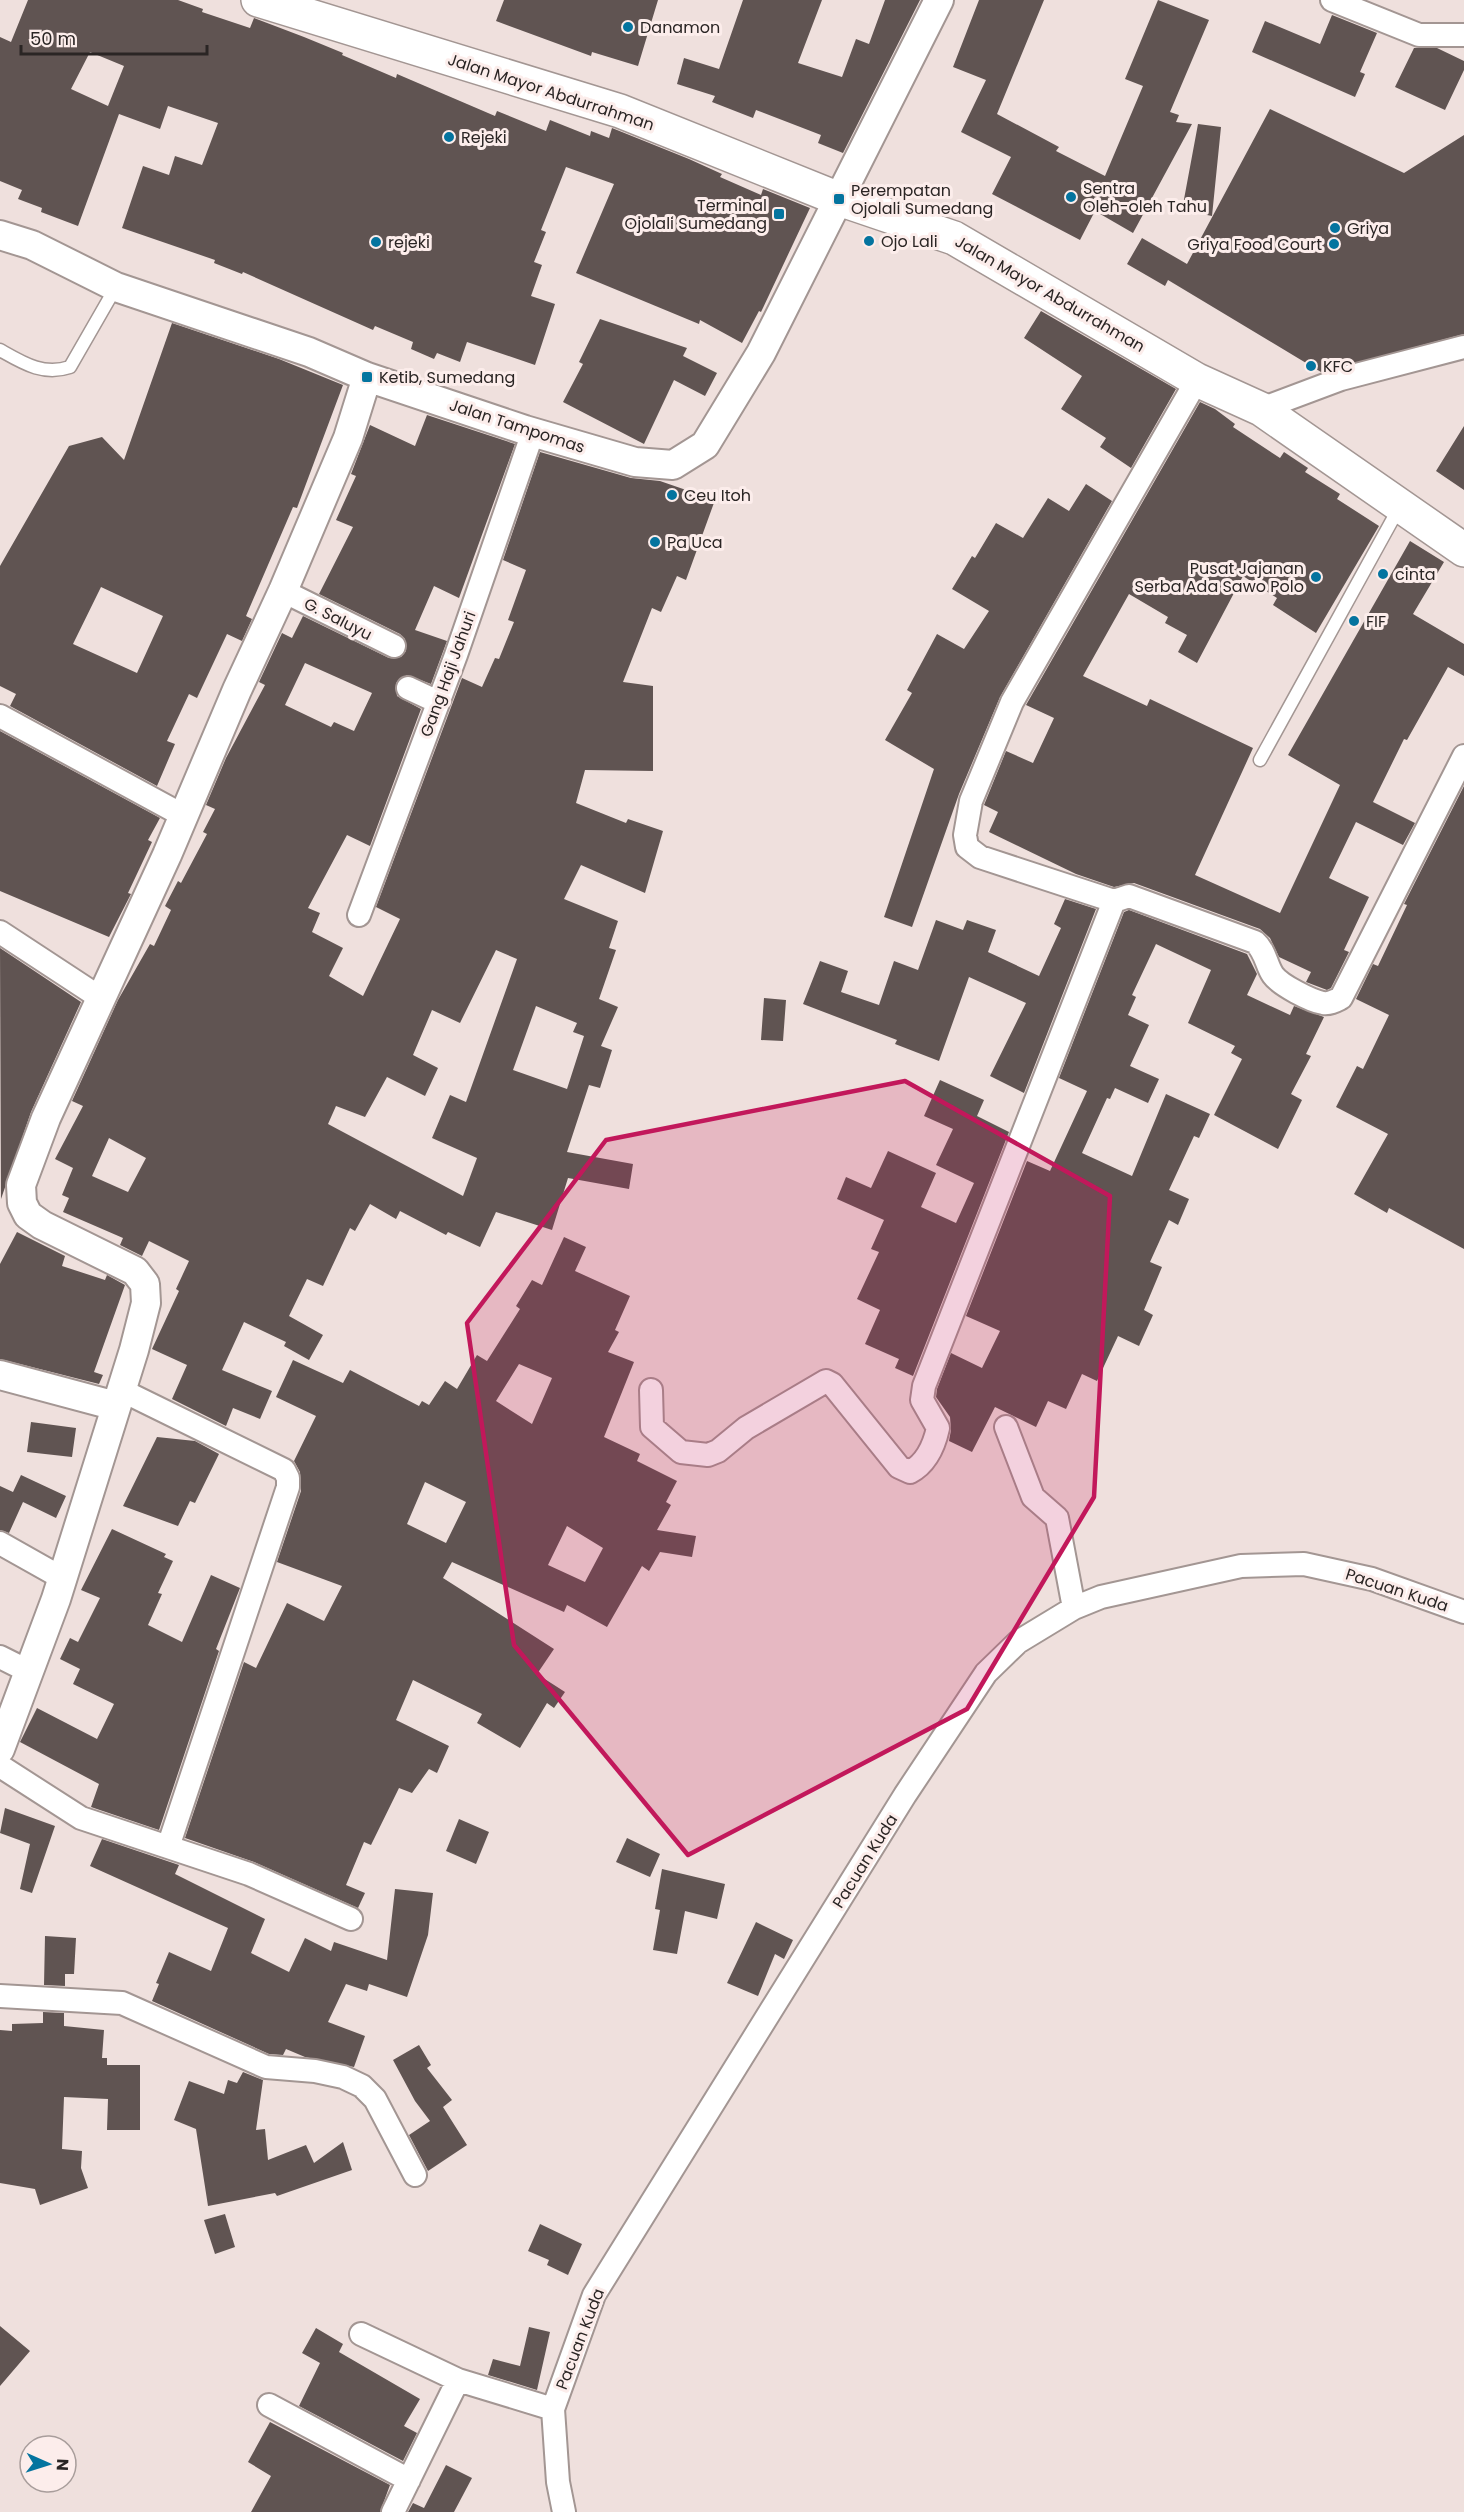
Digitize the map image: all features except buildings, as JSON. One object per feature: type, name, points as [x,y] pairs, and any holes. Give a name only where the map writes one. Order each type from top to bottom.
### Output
[{"type":"main road","name":"Jalan Mayor Abdurrahman","points":[[258,0],[620,111],[839,199],[954,238],[1197,380],[1261,409],[1464,550]]},
{"type":"street","name":"Jalan Tampomas","points":[[0,235],[32,245],[116,287],[309,352],[367,377],[533,432],[635,462],[673,465],[705,445],[761,353],[939,0]]},
{"type":"street","points":[[1332,0],[1419,35],[1464,35]]},
{"type":"street","points":[[1261,409],[1341,379],[1464,347]]},
{"type":"street","points":[[0,1749],[62,1578],[119,1398],[146,1303],[145,1284],[135,1271],[42,1225],[28,1215],[22,1203],[21,1185],[46,1118],[102,999],[184,816],[237,690],[283,591],[348,438],[367,377]]},
{"type":"street","points":[[1197,380],[1012,702],[971,801],[965,835],[967,847],[980,857],[1114,901],[1129,896],[1255,942],[1263,950],[1272,974],[1281,983],[1322,1003],[1332,1002],[1341,998],[1464,756]]},
{"type":"street","name":"Gang Haji Jahuri","points":[[359,915],[438,702],[533,432]]},
{"type":"street","name":"G. Saluyu","points":[[283,591],[394,646]]},
{"type":"street","points":[[408,688],[438,702]]},
{"type":"street","points":[[0,716],[184,816]]},
{"type":"street","points":[[651,1390],[652,1427],[681,1452],[708,1455],[718,1451],[738,1434],[825,1381],[832,1384],[899,1467],[910,1472],[924,1463],[935,1443],[938,1428],[922,1400],[924,1386],[1114,901]]},
{"type":"street","points":[[0,932],[102,999]]},
{"type":"street","points":[[0,1375],[119,1398],[284,1470],[288,1478],[288,1487],[168,1847]]},
{"type":"street","points":[[1006,1427],[1033,1497],[1058,1518],[1074,1608]]},
{"type":"street","points":[[0,1543],[62,1578]]},
{"type":"street","name":"Pacuan Kuda","points":[[564,2512],[558,2482],[554,2409],[594,2295],[905,1795],[986,1673],[1018,1642],[1074,1608],[1101,1597],[1241,1566],[1304,1564],[1372,1579],[1464,1612]]},
{"type":"street","points":[[0,1657],[28,1671]]},
{"type":"street","points":[[0,1766],[81,1818],[249,1874],[351,1919]]},
{"type":"street","points":[[0,1996],[122,2003],[266,2067],[315,2071],[343,2077],[362,2086],[375,2099],[415,2175]]},
{"type":"street","points":[[361,2334],[458,2380],[554,2409]]},
{"type":"street","points":[[393,2512],[458,2380]]},
{"type":"street","points":[[269,2405],[408,2480]]},
{"type":"lane","points":[[0,350],[30,367],[58,371],[70,367],[116,287]]},
{"type":"lane","points":[[1260,760],[1401,505]]},
{"type":"highlighted area","points":[[905,1081],[1110,1196],[1094,1497],[967,1709],[688,1855],[514,1645],[467,1323],[606,1140]]},
{"type":"place","name":"Danamon","points":[[628,27]]},
{"type":"place","name":"Rejeki","points":[[449,137]]},
{"type":"place","name":"Sentra Oleh-oleh Tahu","points":[[1071,197]]},
{"type":"place","name":"Perempatan Ojolali Sumedang","points":[[839,199]]},
{"type":"place","name":"Terminal Ojolali Sumedang","points":[[779,214]]},
{"type":"place","name":"Griya","points":[[1335,228]]},
{"type":"place","name":"Ojo Lali","points":[[869,241]]},
{"type":"place","name":"rejeki","points":[[376,242]]},
{"type":"place","name":"Griya Food Court","points":[[1334,244]]},
{"type":"place","name":"KFC","points":[[1311,366]]},
{"type":"place","name":"Ketib, Sumedang","points":[[367,377]]},
{"type":"place","name":"Ceu Itoh","points":[[672,495]]},
{"type":"place","name":"Pa Uca","points":[[655,542]]},
{"type":"place","name":"cinta","points":[[1383,574]]},
{"type":"place","name":"Pusat Jajanan Serba Ada Sawo Polo","points":[[1316,577]]},
{"type":"place","name":"FIF","points":[[1354,621]]}]
